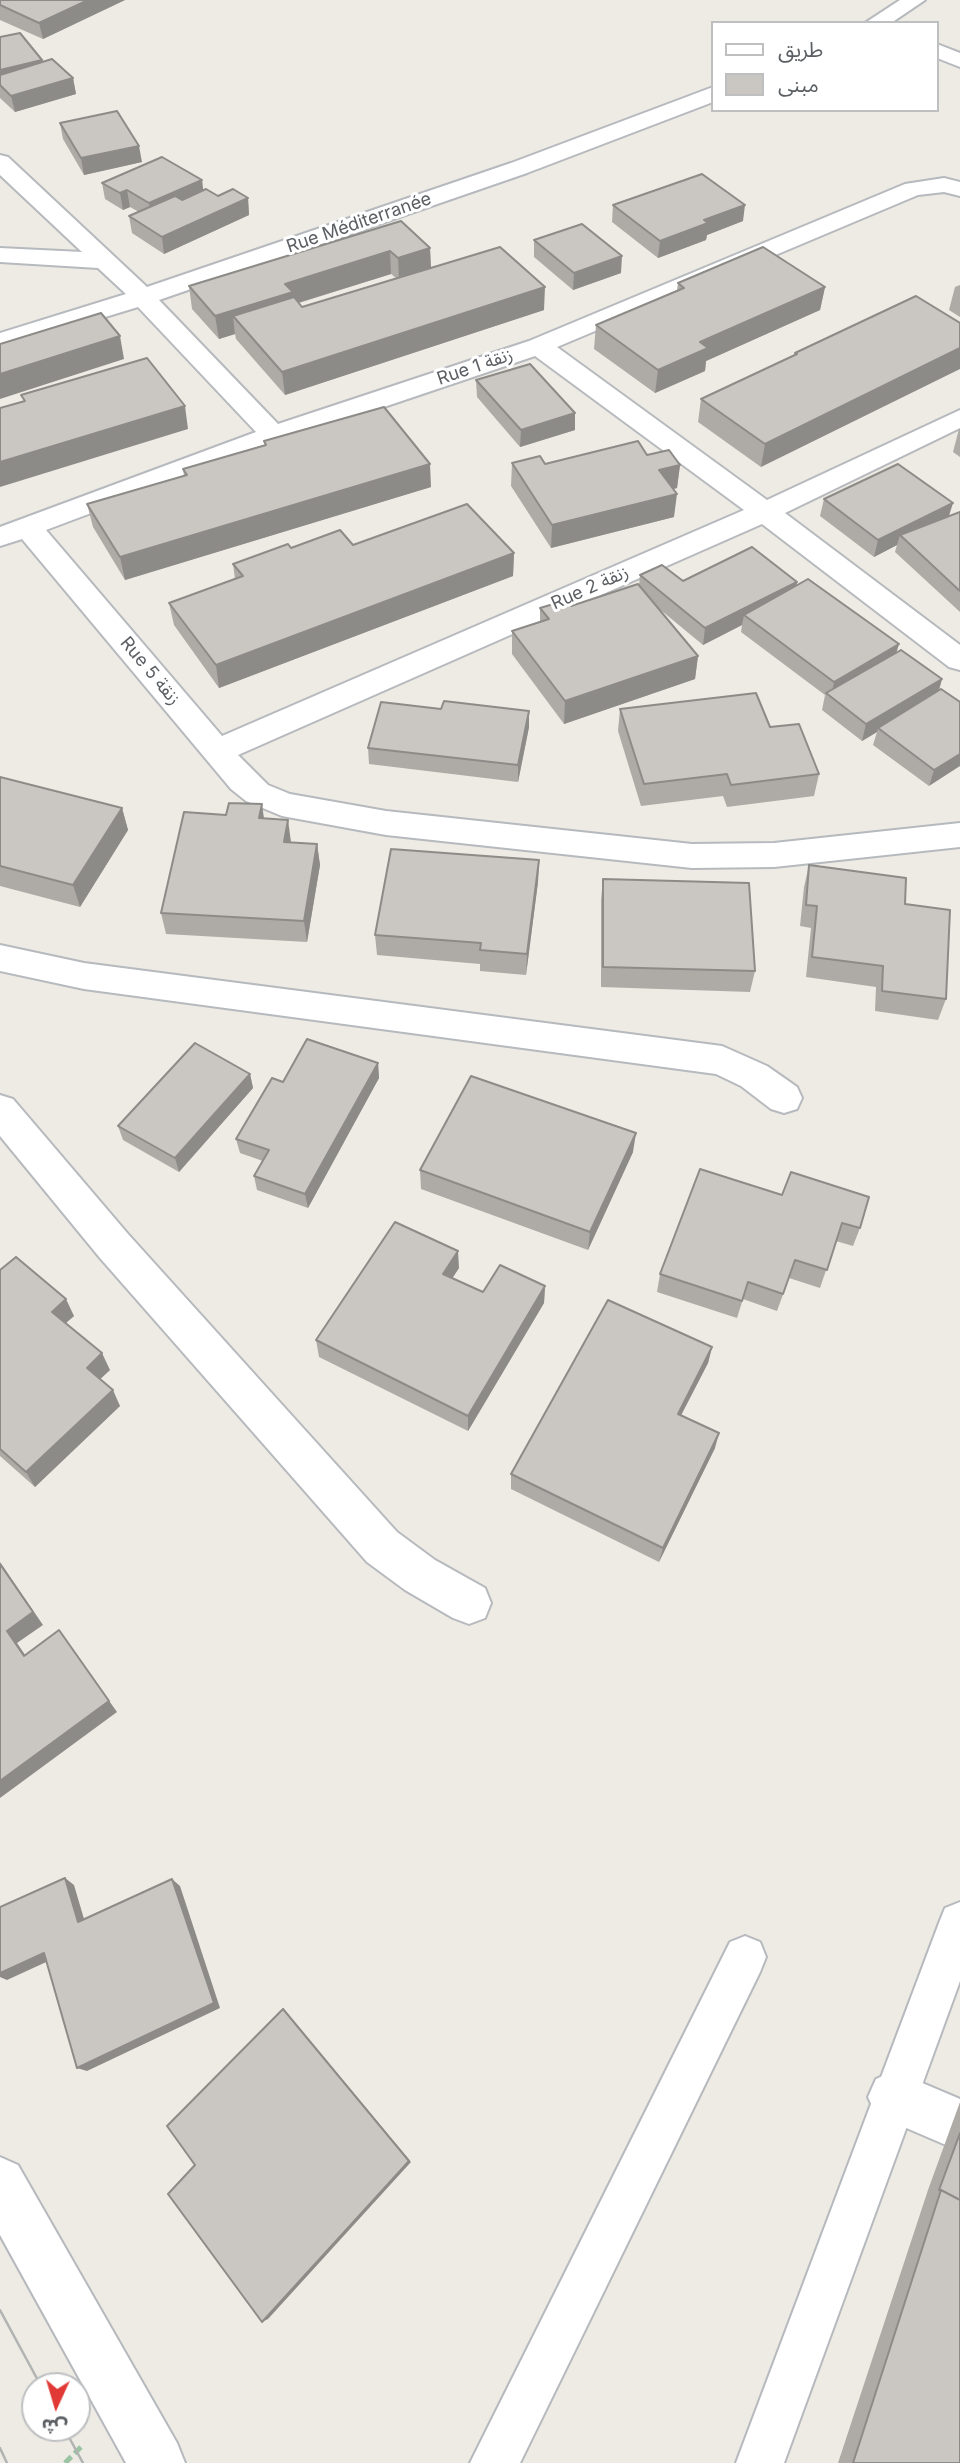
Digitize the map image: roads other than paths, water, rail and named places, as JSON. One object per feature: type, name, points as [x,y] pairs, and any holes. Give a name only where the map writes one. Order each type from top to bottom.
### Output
[{"type":"street","points":[[879,21],[915,0]]},
{"type":"street","points":[[939,51],[960,61]]},
{"type":"street","name":"Rue Méditerranée","points":[[0,341],[143,297],[520,168],[712,94]]},
{"type":"street","points":[[0,162],[143,297],[273,435]]},
{"type":"street","name":"Rue 1 زنقة","points":[[14,532],[273,435],[538,346],[914,189],[952,187]]},
{"type":"street","points":[[0,195],[31,189]]},
{"type":"street","points":[[0,255],[106,261]]},
{"type":"street","points":[[538,346],[765,512],[960,660]]},
{"type":"street","name":"Rue 2 زنقة","points":[[217,751],[765,512],[960,418]]},
{"type":"street","name":"Rue 5 زنقة","points":[[14,532],[242,781],[257,793],[282,804],[321,813],[386,822],[692,856],[774,855],[960,835]]},
{"type":"street","points":[[0,958],[84,976],[722,1060],[754,1076],[784,1098]]},
{"type":"street","points":[[0,1110],[114,1246],[382,1547],[420,1576],[469,1603]]},
{"type":"street","points":[[894,2097],[960,2125]]},
{"type":"street","points":[[0,2183],[158,2463]]},
{"type":"lane","points":[[760,2463],[960,1923]]},
{"type":"lane","points":[[494,2463],[745,1957]]},
{"type":"tram line","points":[[0,2310],[33,2372]]},
{"type":"tram line","points":[[72,2442],[83,2463]]},
{"type":"tram line","points":[[0,2448],[7,2463]]}]
